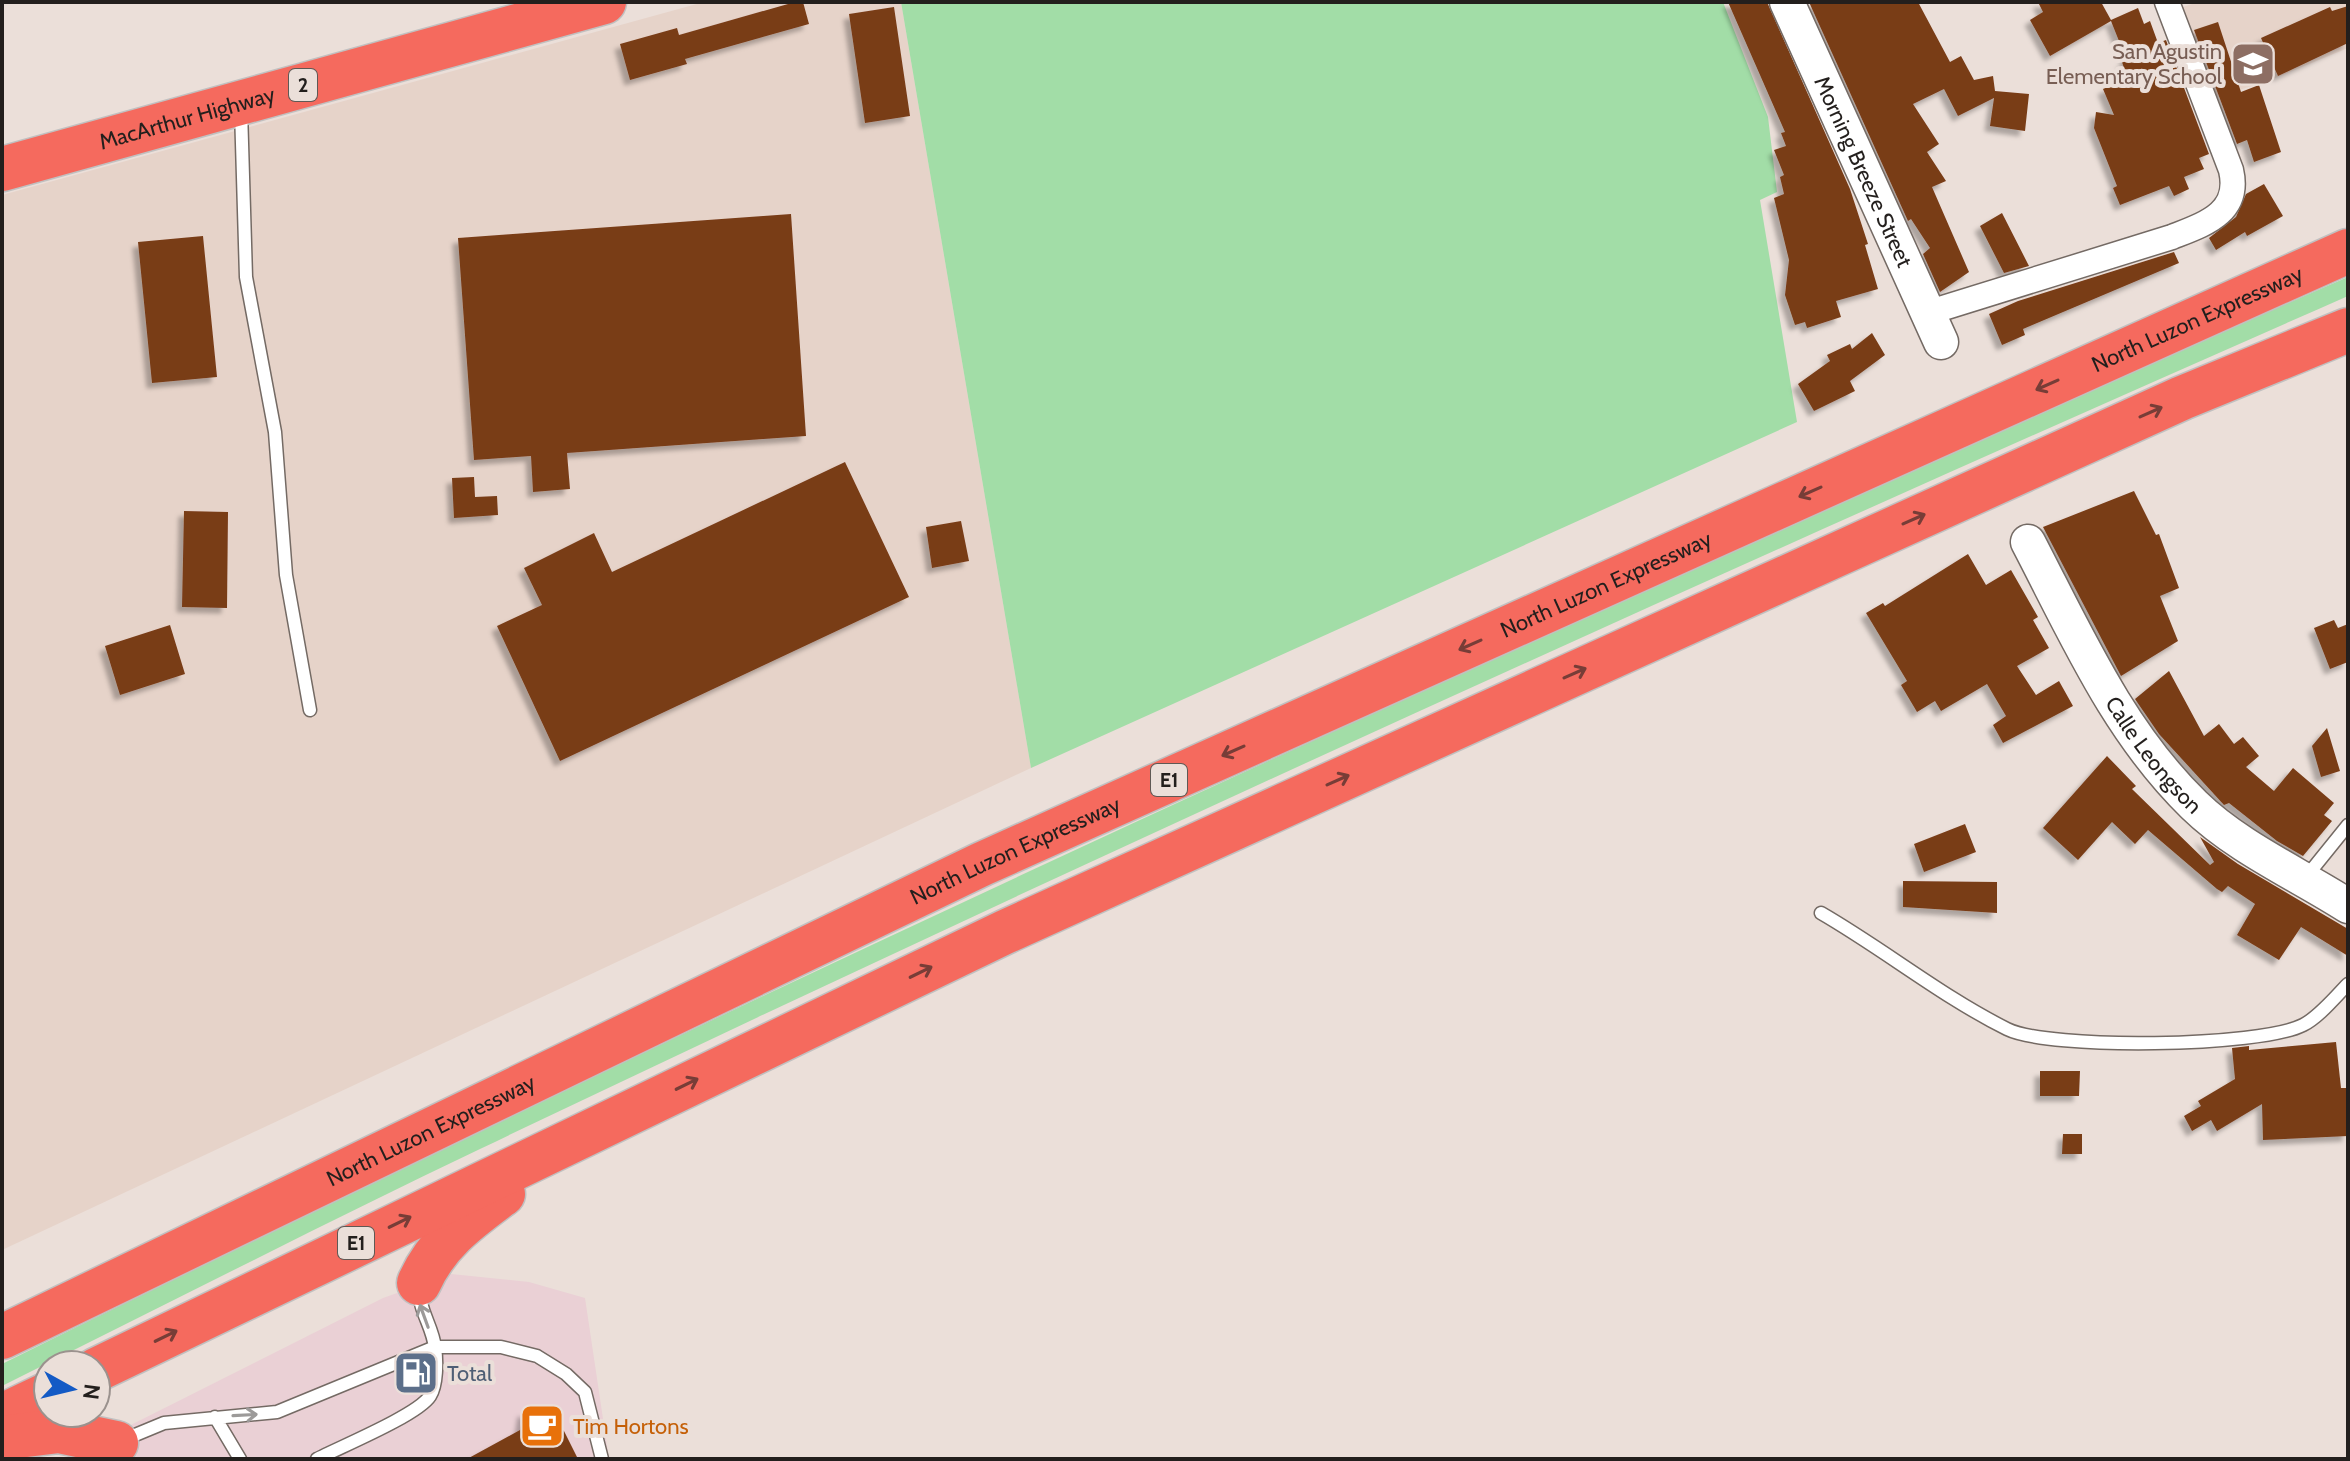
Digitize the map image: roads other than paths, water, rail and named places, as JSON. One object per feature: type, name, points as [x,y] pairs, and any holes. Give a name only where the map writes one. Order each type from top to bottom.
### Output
[{"type":"highway","name":"MacArthur Highway","points":[[2,169],[238,103],[512,15],[604,2]]},
{"type":"highway","name":"North Luzon Expressway","points":[[2,1337],[982,864],[2348,251]]},
{"type":"highway","name":"E1","points":[[112,1362],[616,1117],[1154,863],[2182,398],[2348,330]]},
{"type":"highway","points":[[419,1283],[428,1262],[460,1225],[616,1117]]},
{"type":"highway","points":[[2,1416],[32,1402]]},
{"type":"highway","points":[[2,1438],[59,1431],[121,1451]]},
{"type":"main road","name":"Morning Breeze Street","points":[[1787,2],[1934,328]]},
{"type":"main road","name":"Calle Leongson","points":[[2028,542],[2107,694],[2134,735],[2194,805],[2348,906]]},
{"type":"street","points":[[1934,328],[2207,223],[2227,206],[2234,183],[2231,170],[2167,2]]},
{"type":"lane","points":[[238,103],[243,129],[246,277],[275,432],[286,575],[310,710]]},
{"type":"lane","points":[[2304,880],[2348,825]]},
{"type":"lane","points":[[1821,913],[1928,985],[2011,1031],[2111,1045],[2236,1039],[2303,1025],[2348,984]]},
{"type":"lane","points":[[317,1459],[413,1411],[429,1398],[434,1384],[435,1347],[419,1303],[419,1283]]},
{"type":"lane","points":[[121,1451],[164,1423],[277,1412],[435,1347],[501,1347],[537,1356],[566,1374],[585,1392],[602,1459]]},
{"type":"lane","points":[[215,1417],[240,1459]]},
{"type":"place","name":"San Agustin Elementary School","points":[[2253,64]]},
{"type":"place","name":"Total","points":[[416,1373]]},
{"type":"place","name":"Tim Hortons","points":[[542,1426]]}]
